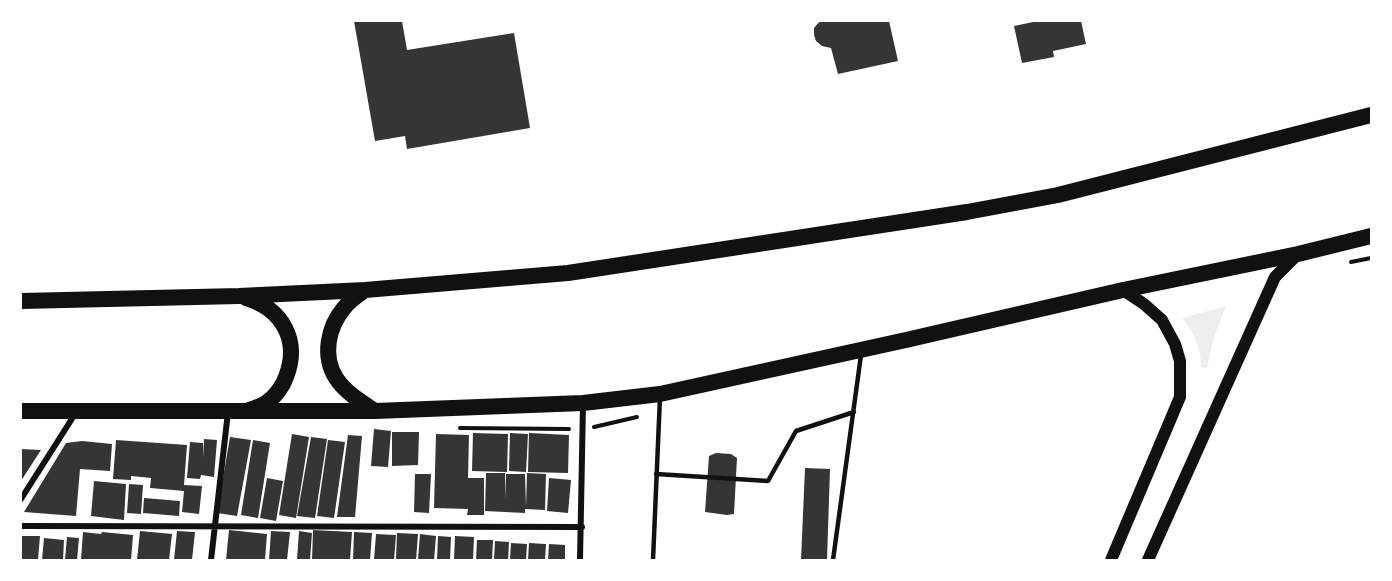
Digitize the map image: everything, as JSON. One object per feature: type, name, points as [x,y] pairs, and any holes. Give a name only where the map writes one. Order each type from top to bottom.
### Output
[{"type":"highway","points":[[21,301],[239,296],[365,290],[568,273],[967,212],[1058,195],[1371,115]]},
{"type":"highway","points":[[21,411],[375,411],[584,403],[660,394],[1371,236]]},
{"type":"highway","points":[[365,290],[344,307],[331,328],[328,353],[335,377],[352,396],[375,411]]},
{"type":"highway","points":[[239,296],[262,303],[279,318],[290,339],[292,363],[283,385],[267,402],[246,411]]},
{"type":"main road","points":[[1148,560],[1275,277],[1298,254]]},
{"type":"main road","points":[[1111,560],[1180,397],[1180,361],[1175,344],[1162,320],[1123,290]]},
{"type":"street","points":[[580,560],[584,403]]},
{"type":"street","points":[[21,499],[77,411]]},
{"type":"street","points":[[211,560],[228,411]]},
{"type":"street","points":[[21,526],[582,527]]},
{"type":"lane","points":[[833,560],[862,350]]},
{"type":"lane","points":[[653,560],[660,394]]},
{"type":"lane","points":[[656,474],[768,481],[796,431],[854,412]]},
{"type":"shaded area","points":[[1226,306],[1213,340],[1207,368],[1201,367],[1196,341],[1182,318]]},
{"type":"building","points":[[354,21],[402,21],[407,50],[514,33],[530,128],[407,149],[405,136],[375,141]]},
{"type":"building","points":[[820,21],[889,21],[898,61],[838,74],[831,48],[822,46],[816,41],[814,28]]},
{"type":"building","points":[[1038,21],[1081,21],[1086,44],[1053,51],[1054,57],[1022,63],[1014,26]]},
{"type":"building","points":[[374,429],[391,431],[388,467],[371,466]]},
{"type":"building","points":[[392,432],[419,432],[418,465],[392,466]]},
{"type":"building","points":[[473,433],[508,434],[507,472],[472,471]]},
{"type":"building","points":[[510,433],[528,434],[526,472],[509,471]]},
{"type":"building","points":[[529,433],[569,435],[568,473],[528,472]]},
{"type":"building","points":[[292,434],[309,437],[296,518],[279,515]]},
{"type":"building","points":[[436,434],[469,435],[468,478],[484,478],[484,515],[467,515],[468,509],[434,508]]},
{"type":"building","points":[[348,435],[362,436],[355,517],[337,517]]},
{"type":"building","points":[[230,437],[251,440],[237,516],[217,513]]},
{"type":"building","points":[[311,437],[327,439],[315,518],[297,516]]},
{"type":"building","points":[[204,439],[217,440],[214,477],[201,475],[200,479],[187,478],[190,442],[203,443],[203,458]]},
{"type":"building","points":[[116,440],[187,445],[184,485],[202,486],[199,514],[182,512],[184,491],[150,488],[151,478],[131,476],[131,480],[113,479]]},
{"type":"building","points":[[253,440],[270,443],[258,518],[241,515]]},
{"type":"building","points":[[328,440],[345,442],[334,518],[317,516]]},
{"type":"building","points":[[82,441],[112,444],[110,471],[80,469],[76,516],[24,512],[66,443]]},
{"type":"building","points":[[21,449],[41,450],[21,481]]},
{"type":"building","points":[[716,453],[731,454],[737,458],[734,514],[705,512],[709,456]]},
{"type":"building","points":[[805,468],[830,469],[827,560],[801,560]]},
{"type":"building","points":[[486,473],[505,473],[505,499],[506,474],[525,474],[526,507],[527,473],[546,474],[545,510],[525,509],[525,513],[485,511]]},
{"type":"building","points":[[415,474],[431,474],[429,513],[414,512]]},
{"type":"building","points":[[267,478],[283,481],[276,521],[260,518]]},
{"type":"building","points":[[549,478],[571,480],[568,513],[547,511]]},
{"type":"building","points":[[94,481],[126,484],[124,520],[91,516]]},
{"type":"building","points":[[129,484],[143,485],[141,514],[127,513]]},
{"type":"building","points":[[144,498],[180,501],[179,516],[143,513]]},
{"type":"building","points":[[229,530],[267,534],[265,560],[226,560]]},
{"type":"building","points":[[313,530],[352,532],[350,560],[312,560]]},
{"type":"building","points":[[140,531],[172,534],[169,560],[137,560]]},
{"type":"building","points":[[177,531],[195,532],[192,560],[174,560]]},
{"type":"building","points":[[271,531],[290,532],[287,560],[269,560]]},
{"type":"building","points":[[299,531],[312,533],[310,560],[297,560]]},
{"type":"building","points":[[83,532],[133,535],[131,560],[81,560]]},
{"type":"building","points":[[354,532],[372,533],[370,560],[353,560]]},
{"type":"building","points":[[397,533],[418,534],[416,560],[396,560]]},
{"type":"building","points":[[376,534],[396,535],[394,560],[374,560]]},
{"type":"building","points":[[420,534],[436,536],[434,560],[418,560]]},
{"type":"building","points":[[21,536],[40,536],[38,560],[21,560]]},
{"type":"building","points":[[438,536],[451,537],[450,560],[437,560]]},
{"type":"building","points":[[455,536],[474,537],[473,560],[454,560]]},
{"type":"building","points":[[67,537],[79,538],[77,560],[65,560]]},
{"type":"building","points":[[44,538],[64,540],[63,560],[42,560]]},
{"type":"building","points":[[477,540],[493,540],[492,560],[476,560]]},
{"type":"building","points":[[495,541],[509,542],[508,560],[494,560]]},
{"type":"building","points":[[511,543],[527,544],[526,560],[510,560]]},
{"type":"building","points":[[529,543],[546,544],[545,560],[528,560]]},
{"type":"building","points":[[549,544],[565,545],[565,560],[548,560]]}]
